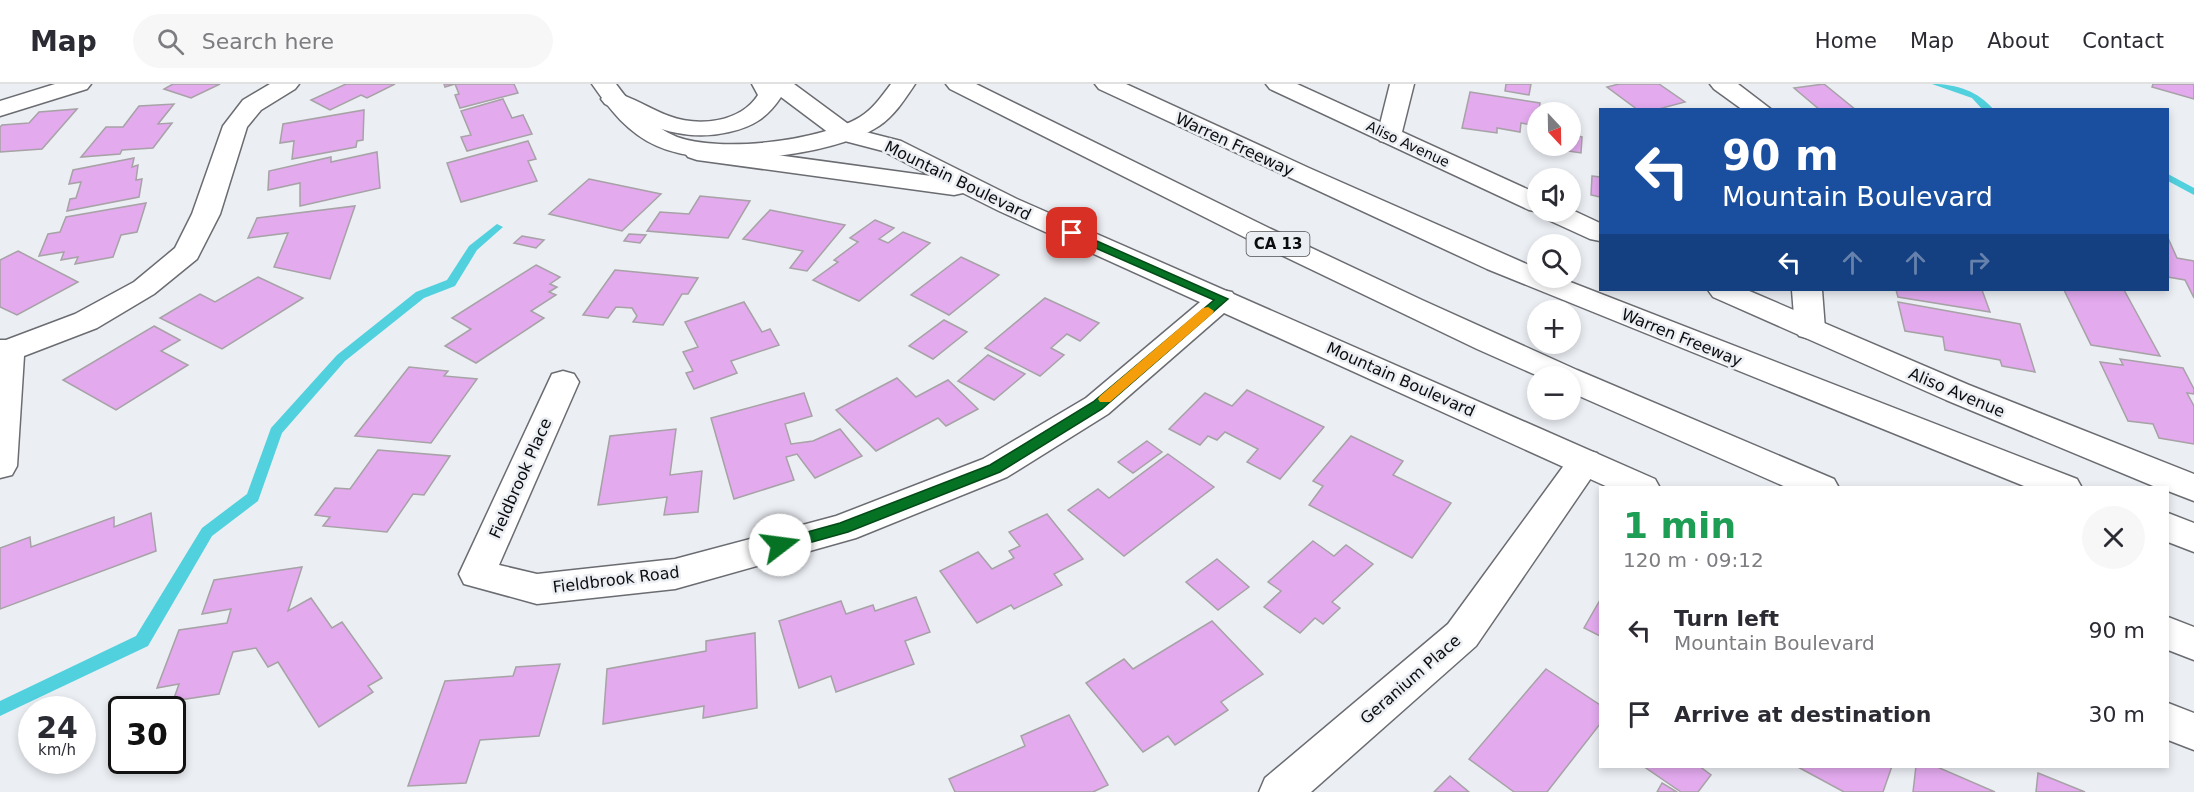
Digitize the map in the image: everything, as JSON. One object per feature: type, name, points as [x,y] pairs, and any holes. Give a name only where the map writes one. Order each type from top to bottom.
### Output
[{"type":"main road","points":[[0,108],[80,84]]},
{"type":"main road","points":[[0,466],[4,350],[86,321],[144,288],[186,252],[206,214],[235,126],[252,105],[287,84]]},
{"type":"main road","points":[[608,91],[662,122],[678,127],[701,128],[747,119],[759,110],[770,95],[764,84]]},
{"type":"main road","points":[[779,84],[846,134],[878,115],[903,84]]},
{"type":"main road","name":"CA 13","points":[[958,84],[1231,221],[1440,322],[1542,366]]},
{"type":"main road","name":"Warren Freeway","points":[[1107,84],[1497,263],[2060,486]]},
{"type":"main road","name":"Aliso Avenue","points":[[1278,84],[1527,199]]},
{"type":"main road","points":[[1389,135],[1402,84]]},
{"type":"main road","points":[[1722,84],[1757,108]]},
{"type":"main road","name":"Mountain Boulevard","points":[[608,91],[648,130],[669,142],[697,152],[752,153],[846,134],[892,146],[979,191],[1639,486]]},
{"type":"main road","points":[[697,152],[979,191]]},
{"type":"main road","points":[[1576,222],[1599,233]]},
{"type":"main road","name":"Aliso Avenue","points":[[1725,291],[2064,437],[2194,489]]},
{"type":"main road","points":[[1807,291],[1810,329]]},
{"type":"main road","name":"Fieldbrook Road","points":[[477,574],[537,589],[675,574],[843,528],[995,468],[1097,405],[1222,299]]},
{"type":"main road","name":"Fieldbrook Place","points":[[477,574],[563,382]]},
{"type":"main road","points":[[1581,384],[1817,486]]},
{"type":"main road","name":"Geranium Place","points":[[1280,792],[1462,635],[1586,462]]},
{"type":"main road","points":[[2169,528],[2194,538]]},
{"type":"main road","points":[[2169,633],[2194,644]]},
{"type":"main road","points":[[2169,721],[2194,732]]},
{"type":"building","points":[[173,84],[220,84],[191,98],[164,89]]},
{"type":"building","points":[[346,84],[395,84],[367,98],[361,95],[330,110],[311,100]]},
{"type":"building","points":[[455,84],[514,84],[518,93],[460,108],[455,95],[459,94]]},
{"type":"building","points":[[1506,84],[1531,84],[1529,95],[1505,91]]},
{"type":"building","points":[[1619,84],[1659,84],[1685,102],[1662,108],[1635,108],[1607,87]]},
{"type":"building","points":[[1824,84],[1854,108],[1818,108],[1794,88]]},
{"type":"building","points":[[2153,84],[2194,84],[2194,99],[2152,87]]},
{"type":"building","points":[[1470,92],[1534,102],[1527,102],[1527,124],[1521,123],[1520,132],[1497,128],[1497,133],[1462,128]]},
{"type":"building","points":[[503,99],[512,118],[523,115],[532,134],[467,151],[461,137],[471,135],[461,111]]},
{"type":"building","points":[[174,104],[158,124],[172,123],[153,148],[122,150],[120,154],[81,157],[106,127],[123,127],[139,106]]},
{"type":"building","points":[[77,109],[42,149],[0,152],[0,127],[2,125],[29,123],[39,112]]},
{"type":"building","points":[[364,110],[363,140],[357,141],[356,147],[292,159],[294,141],[280,143],[283,124]]},
{"type":"building","points":[[528,141],[536,159],[528,161],[537,181],[461,202],[447,163]]},
{"type":"building","points":[[377,152],[380,188],[300,206],[300,183],[268,190],[269,171],[331,157],[331,162]]},
{"type":"building","points":[[134,158],[132,167],[138,165],[136,180],[142,179],[139,197],[67,211],[70,199],[76,198],[81,182],[69,184],[73,170]]},
{"type":"building","points":[[1592,176],[1599,177],[1599,197],[1591,195]]},
{"type":"building","points":[[589,179],[661,194],[622,231],[549,214]]},
{"type":"building","points":[[700,196],[750,201],[728,238],[647,231],[660,212],[689,214]]},
{"type":"building","points":[[146,203],[137,232],[121,235],[113,257],[75,264],[78,257],[61,260],[64,252],[39,256],[48,234],[60,232],[66,217]]},
{"type":"building","points":[[355,206],[330,279],[274,267],[288,233],[248,238],[257,218]]},
{"type":"building","points":[[770,210],[845,225],[807,271],[790,268],[803,251],[743,239]]},
{"type":"building","points":[[875,220],[894,228],[879,239],[888,243],[903,232],[930,243],[859,301],[813,280],[838,262],[834,260],[858,242],[850,238]]},
{"type":"building","points":[[629,234],[646,235],[640,243],[624,241]]},
{"type":"building","points":[[522,236],[544,240],[536,248],[514,243]]},
{"type":"building","points":[[2169,240],[2177,258],[2194,261],[2194,298],[2185,280],[2169,277]]},
{"type":"building","points":[[18,251],[78,282],[17,315],[0,307],[0,260]]},
{"type":"building","points":[[961,257],[999,275],[949,315],[911,295]]},
{"type":"building","points":[[536,265],[560,277],[550,284],[557,287],[549,292],[556,295],[531,311],[544,318],[476,363],[445,346],[471,329],[452,318]]},
{"type":"building","points":[[615,270],[698,278],[688,294],[682,294],[663,325],[633,322],[637,316],[632,308],[616,307],[608,318],[583,315]]},
{"type":"building","points":[[258,277],[303,298],[222,349],[160,318],[200,294],[215,302]]},
{"type":"building","points":[[1896,291],[1982,291],[1990,312],[1898,297]]},
{"type":"building","points":[[2064,291],[2125,291],[2160,356],[2091,345]]},
{"type":"building","points":[[1045,298],[1099,323],[1080,341],[1067,334],[1051,348],[1064,355],[1040,376],[985,348]]},
{"type":"building","points":[[744,302],[762,332],[770,329],[779,345],[731,361],[737,373],[694,389],[686,373],[693,371],[683,352],[698,347],[685,322]]},
{"type":"building","points":[[1898,302],[2020,324],[2035,372],[2002,366],[2000,360],[1945,350],[1943,337],[1905,331]]},
{"type":"building","points":[[944,320],[967,332],[933,359],[909,346]]},
{"type":"building","points":[[154,326],[180,340],[161,351],[188,365],[116,410],[63,380]]},
{"type":"building","points":[[988,355],[1025,374],[994,400],[958,381]]},
{"type":"building","points":[[2120,359],[2183,368],[2194,389],[2194,394],[2187,393],[2194,406],[2194,444],[2159,438],[2153,424],[2128,421],[2100,362],[2123,365]]},
{"type":"building","points":[[409,367],[448,371],[444,376],[477,379],[431,443],[355,436]]},
{"type":"building","points":[[897,378],[916,397],[948,380],[978,409],[946,426],[938,418],[876,451],[836,410]]},
{"type":"building","points":[[1247,390],[1324,427],[1280,479],[1247,462],[1258,449],[1225,432],[1217,440],[1208,436],[1200,445],[1169,429],[1205,393],[1232,406]]},
{"type":"building","points":[[804,393],[812,416],[785,424],[791,444],[813,441],[840,429],[862,456],[815,478],[797,454],[786,457],[794,480],[734,499],[711,418]]},
{"type":"building","points":[[676,429],[670,475],[702,471],[698,512],[664,515],[667,497],[598,505],[610,436]]},
{"type":"building","points":[[1351,436],[1403,461],[1393,475],[1451,503],[1412,558],[1309,505],[1323,486],[1313,481]]},
{"type":"building","points":[[1147,441],[1162,452],[1133,473],[1118,462]]},
{"type":"building","points":[[378,450],[450,456],[424,495],[413,494],[387,532],[323,526],[330,517],[315,515],[335,488],[350,489]]},
{"type":"building","points":[[1168,454],[1214,487],[1124,556],[1068,510],[1098,489],[1109,498]]},
{"type":"building","points":[[151,513],[156,551],[0,609],[0,548],[30,537],[31,547],[114,517],[114,527]]},
{"type":"building","points":[[1047,514],[1083,559],[1054,574],[1062,585],[1014,609],[1011,605],[977,623],[940,571],[978,552],[992,569],[1014,558],[1009,551],[1020,546],[1009,532]]},
{"type":"building","points":[[1313,541],[1334,556],[1346,545],[1373,564],[1332,602],[1340,608],[1323,624],[1315,618],[1300,633],[1264,607],[1281,591],[1268,582]]},
{"type":"building","points":[[1217,559],[1249,587],[1218,610],[1186,582]]},
{"type":"building","points":[[302,567],[288,611],[311,598],[332,628],[342,622],[382,678],[368,686],[373,692],[319,727],[278,662],[268,667],[256,648],[233,652],[219,694],[186,699],[186,696],[175,696],[179,684],[157,688],[179,630],[227,623],[231,609],[202,614],[214,580]]},
{"type":"building","points":[[916,597],[930,632],[905,641],[914,664],[836,692],[831,676],[799,688],[779,621],[841,601],[846,614],[873,605],[875,611]]},
{"type":"building","points":[[1599,602],[1599,636],[1584,628]]},
{"type":"building","points":[[1212,621],[1263,674],[1221,702],[1228,710],[1175,745],[1168,736],[1143,752],[1086,683],[1124,659],[1133,669]]},
{"type":"building","points":[[755,633],[757,708],[703,718],[704,706],[603,724],[607,669],[706,651],[706,641]]},
{"type":"building","points":[[560,664],[539,736],[480,740],[466,783],[408,786],[445,681],[513,676],[516,667]]},
{"type":"building","points":[[1546,669],[1599,704],[1599,725],[1547,792],[1514,792],[1469,759]]},
{"type":"building","points":[[1069,715],[1108,785],[1093,792],[955,792],[949,779],[1025,746],[1021,736]]},
{"type":"building","points":[[1646,768],[1702,768],[1711,775],[1698,792],[1681,792]]},
{"type":"building","points":[[1800,768],[1891,768],[1883,792],[1844,792]]},
{"type":"building","points":[[1916,768],[1940,768],[1995,792],[1913,792]]},
{"type":"building","points":[[2038,773],[2085,792],[2036,792]]},
{"type":"building","points":[[1450,776],[1469,792],[1434,792]]},
{"type":"building","points":[[1662,783],[1677,792],[1657,792]]},
{"type":"waterway","points":[[1937,84],[1975,96],[1987,108]]},
{"type":"waterway","points":[[2169,178],[2194,192]]},
{"type":"waterway","points":[[0,709],[142,641],[207,532],[253,497],[276,431],[341,358],[420,295],[451,283],[473,248],[497,227]]},
{"type":"slow traffic","points":[[1105,399],[1208,311]]},
{"type":"route","points":[[780,545],[843,528],[995,468],[1097,405],[1222,299],[1072,233]]}]
